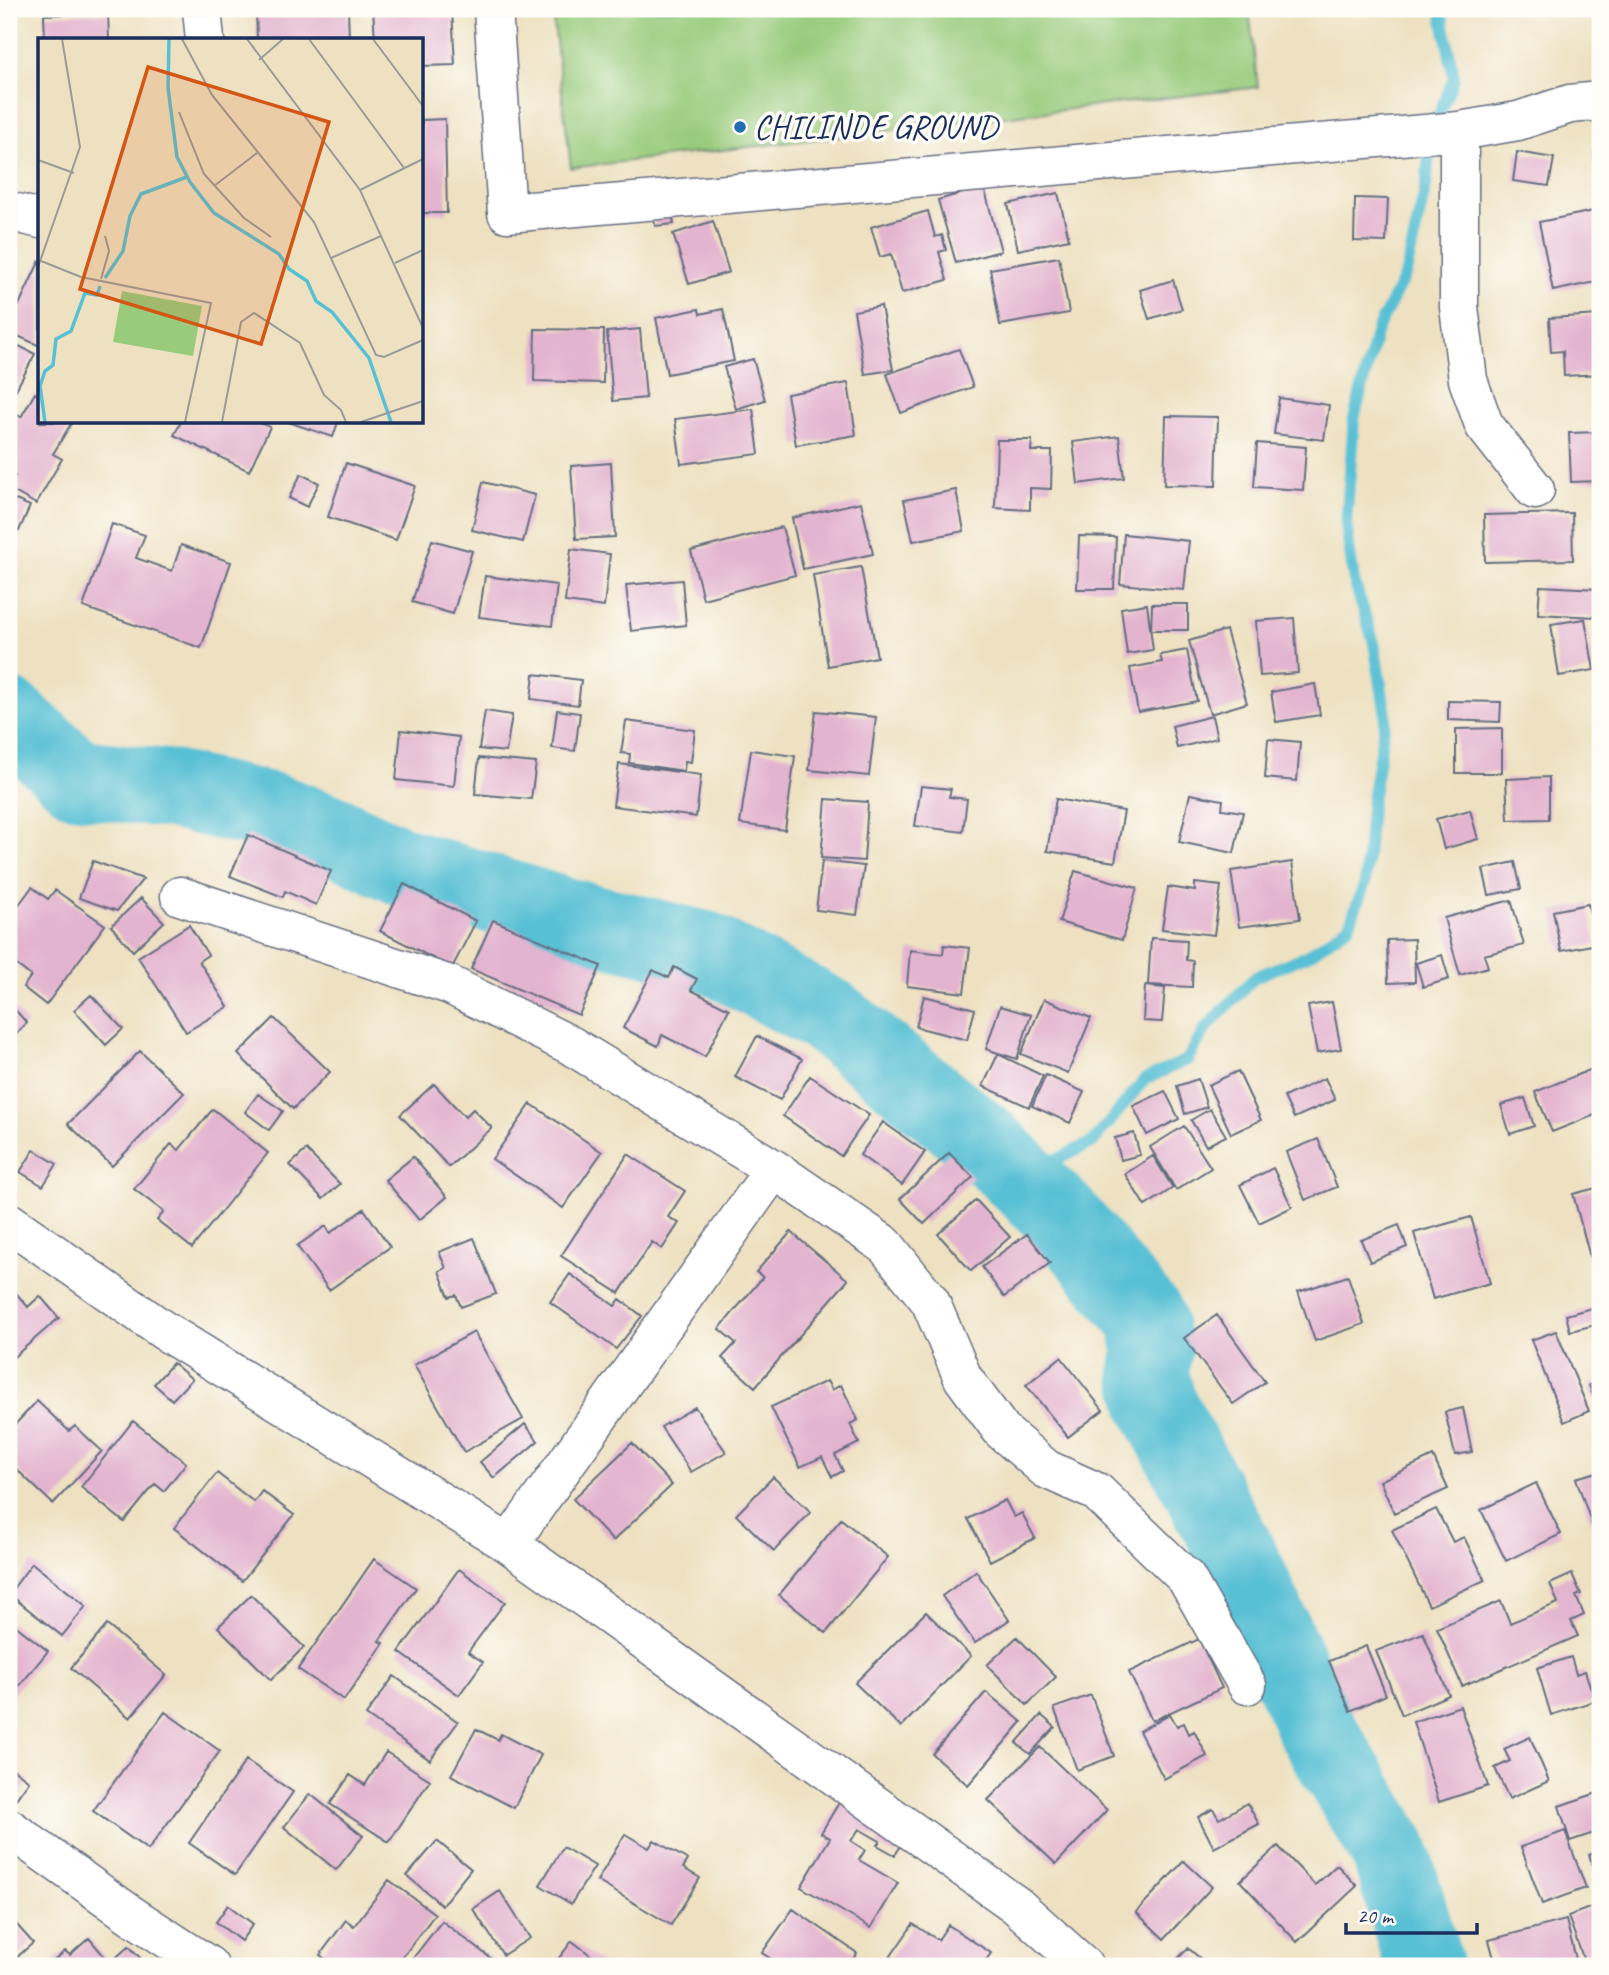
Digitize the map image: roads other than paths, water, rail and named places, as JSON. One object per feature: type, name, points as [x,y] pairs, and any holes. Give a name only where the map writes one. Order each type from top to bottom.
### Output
[{"type":"street","points":[[202,9],[205,38]]},
{"type":"street","points":[[494,9],[507,213],[1459,131],[1518,121],[1570,104],[1600,101]]},
{"type":"street","points":[[1459,131],[1459,307],[1468,380],[1484,425],[1535,490]]},
{"type":"street","points":[[9,211],[38,218]]},
{"type":"street","points":[[180,896],[450,985],[570,1045],[774,1168],[885,1245],[930,1301],[962,1378],[1002,1431],[1046,1469],[1097,1492],[1186,1578],[1247,1685]]},
{"type":"street","points":[[509,1544],[774,1168]]},
{"type":"street","points":[[9,1222],[163,1330],[509,1544],[1016,1905],[1084,1966]]},
{"type":"street","points":[[9,1828],[131,1915],[209,1966]]},
{"type":"waterway","points":[[1020,1177],[1093,1142],[1144,1080],[1187,1060],[1206,1028],[1255,977],[1308,955],[1349,926],[1365,883],[1371,807],[1386,715],[1374,643],[1354,581],[1346,524],[1354,419],[1377,330],[1406,273],[1426,186],[1431,134],[1454,78],[1441,9]]},
{"type":"waterway","points":[[9,718],[77,778],[170,789],[272,812],[332,834],[401,866],[562,916],[707,951],[828,1016],[984,1142],[1060,1215],[1146,1318],[1153,1350],[1149,1372],[1157,1403],[1245,1570],[1316,1728],[1391,1853],[1424,1966]]},
{"type":"place","name":"CHILINDE GROUND","points":[[740,127]]}]
